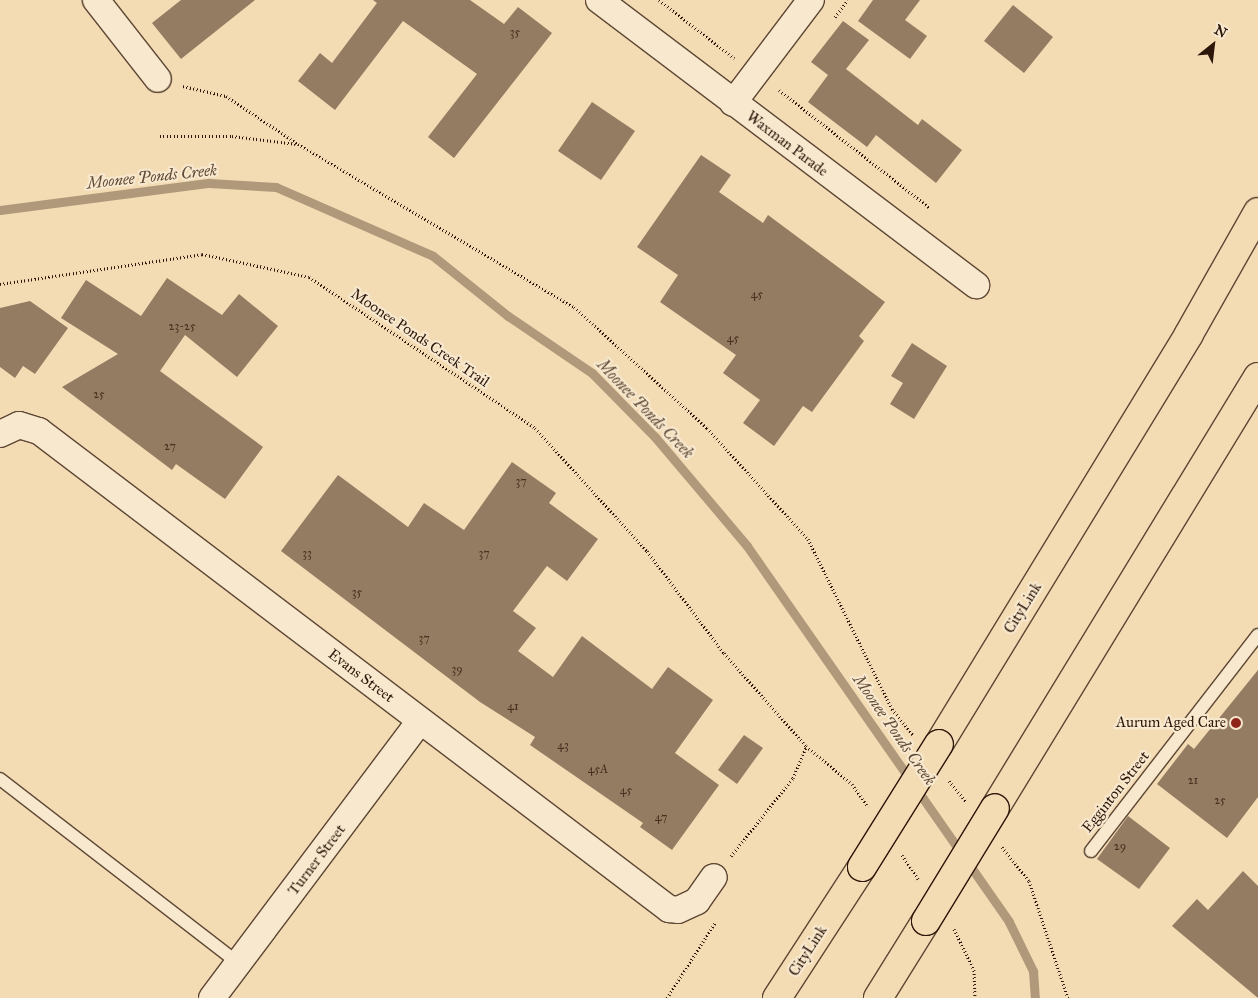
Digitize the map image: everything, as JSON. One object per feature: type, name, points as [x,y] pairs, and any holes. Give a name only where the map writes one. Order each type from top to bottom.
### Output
[{"type":"highway","name":"CityLink","points":[[777,998],[862,867],[928,742],[1189,334],[1258,212]]},
{"type":"highway","points":[[878,998],[926,921],[984,809],[1258,377]]},
{"type":"street","points":[[96,0],[158,80]]},
{"type":"street","name":"Waxman Parade","points":[[599,0],[976,286]]},
{"type":"street","points":[[733,103],[811,0]]},
{"type":"street","name":"Evans Street","points":[[0,434],[18,425],[39,431],[669,908],[693,904],[714,877]]},
{"type":"street","name":"Turner Street","points":[[212,998],[420,721]]},
{"type":"lane","name":"Egginton Street","points":[[1091,851],[1258,635]]},
{"type":"lane","points":[[0,779],[239,964]]},
{"type":"path","points":[[659,0],[732,57]]},
{"type":"path","points":[[831,23],[848,0]]},
{"type":"path","points":[[158,80],[226,96],[298,144],[574,307],[707,428],[808,539],[892,709],[928,742]]},
{"type":"path","points":[[784,83],[779,91],[930,208]]},
{"type":"path","points":[[160,136],[232,136],[298,144]]},
{"type":"path","name":"Moonee Ponds Creek Trail","points":[[0,284],[202,254],[309,277],[535,428],[647,551],[724,653]]},
{"type":"path","points":[[714,877],[793,778],[806,746]]},
{"type":"path","points":[[942,771],[984,809]]},
{"type":"path","points":[[998,842],[1029,880],[1068,998]]},
{"type":"path","points":[[666,998],[718,919]]},
{"type":"building","points":[[181,0],[255,0],[181,59],[152,23]]},
{"type":"building","points":[[373,0],[470,0],[504,24],[518,7],[552,33],[454,158],[428,137],[477,74],[403,21],[335,110],[298,81],[320,53],[332,63],[377,3]]},
{"type":"building","points":[[873,0],[920,0],[905,20],[927,36],[910,59],[858,21]]},
{"type":"building","points":[[1013,5],[1053,37],[1024,73],[984,41]]},
{"type":"building","points":[[843,21],[869,40],[846,69],[918,125],[922,119],[962,150],[936,183],[876,135],[867,147],[808,102],[828,75],[811,62]]},
{"type":"building","points":[[592,102],[635,131],[601,180],[558,151]]},
{"type":"building","points":[[701,155],[731,175],[719,192],[763,223],[768,215],[885,302],[859,336],[864,341],[812,412],[803,406],[774,446],[743,423],[760,400],[723,373],[736,355],[660,302],[678,275],[637,247]]},
{"type":"building","points":[[167,278],[222,315],[239,294],[278,326],[237,377],[185,335],[160,371],[263,447],[225,499],[176,464],[172,470],[62,387],[118,354],[61,318],[86,280],[141,316]]},
{"type":"building","points":[[30,301],[68,328],[35,374],[23,366],[15,378],[0,367],[0,308]]},
{"type":"building","points":[[912,343],[947,366],[914,419],[890,404],[903,383],[891,376]]},
{"type":"building","points":[[512,462],[556,493],[549,503],[598,539],[567,581],[547,566],[513,611],[536,628],[518,651],[553,677],[582,636],[652,689],[668,667],[713,700],[675,753],[719,785],[672,850],[640,827],[643,823],[530,745],[535,737],[480,702],[281,551],[338,475],[408,527],[424,503],[464,530]]},
{"type":"building","points":[[1258,670],[1258,797],[1227,838],[1157,784],[1188,744],[1194,749]]},
{"type":"building","points":[[744,735],[763,748],[737,784],[718,770]]},
{"type":"building","points":[[1128,816],[1170,848],[1139,889],[1097,859]]},
{"type":"building","points":[[1243,871],[1258,886],[1258,998],[1172,926],[1197,899],[1208,910]]},
{"type":"waterway","name":"Moonee Ponds Creek","points":[[0,210],[209,183],[276,187],[433,256],[508,316],[592,373],[655,437],[747,546],[1009,922],[1033,971],[1035,998]]},
{"type":"place","name":"Aurum Aged Care","points":[[1236,723]]}]
